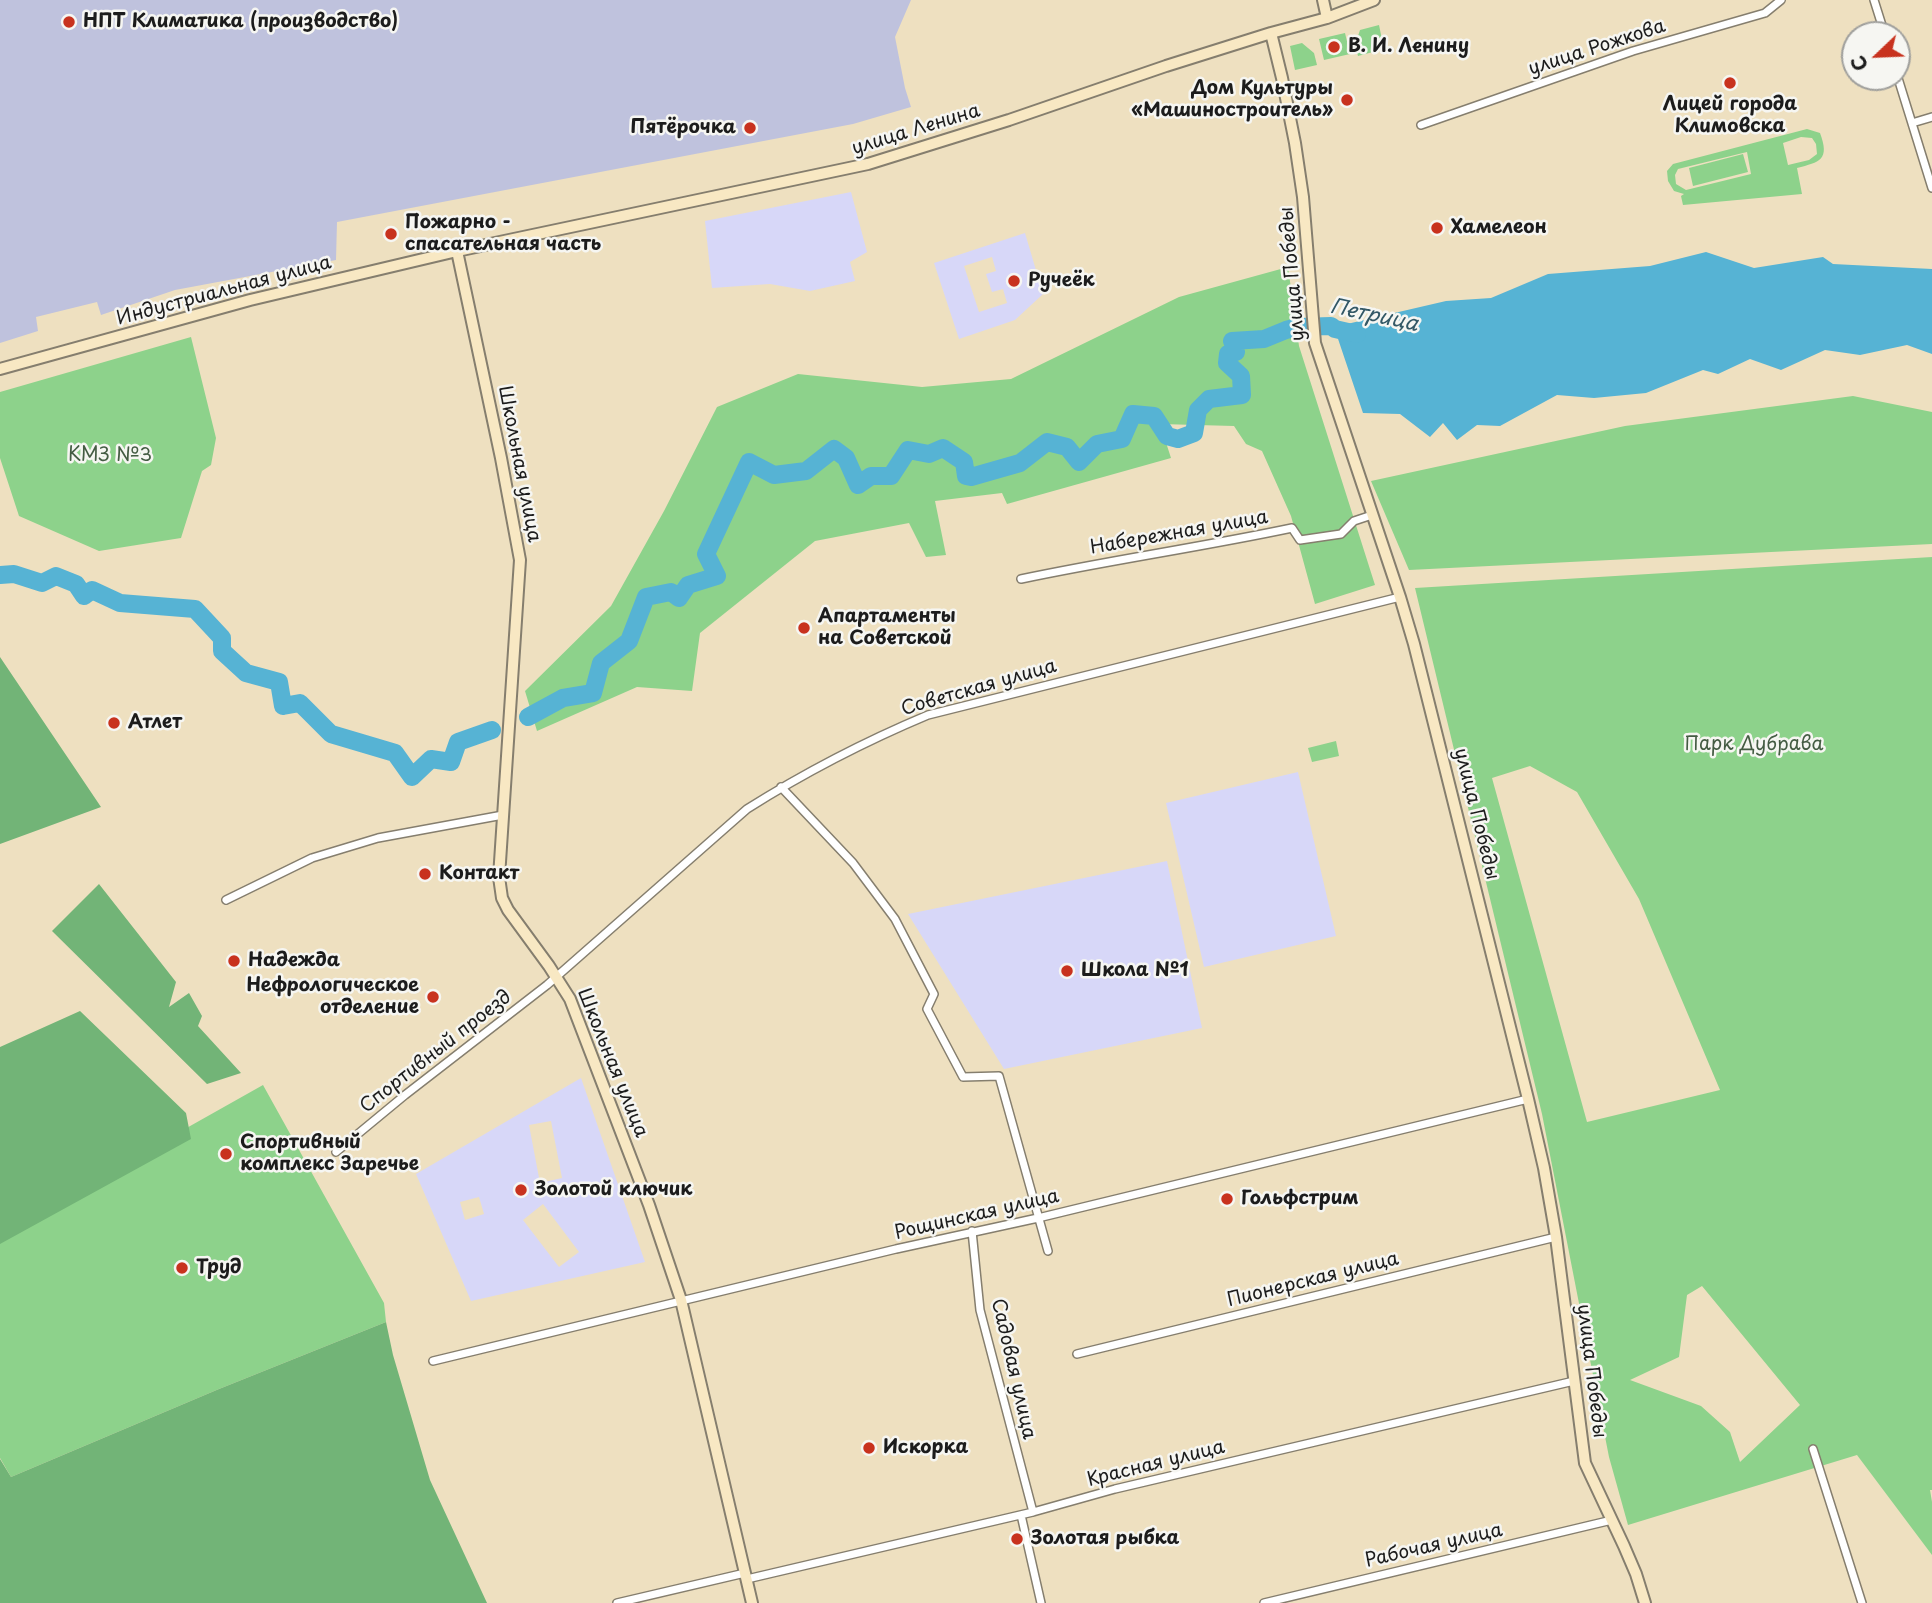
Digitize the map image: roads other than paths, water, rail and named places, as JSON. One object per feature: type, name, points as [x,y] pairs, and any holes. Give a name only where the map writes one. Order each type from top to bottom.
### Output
[{"type":"main road","points":[[1323,0],[1326,18]]},
{"type":"main road","name":"улица Ленина","points":[[457,251],[868,164],[1009,120],[1166,66],[1326,18],[1374,0]]},
{"type":"main road","name":"улица Победы","points":[[1270,33],[1286,93],[1301,183],[1315,343],[1400,597],[1444,761],[1528,1099],[1556,1237],[1585,1463],[1636,1574],[1645,1603]]},
{"type":"main road","name":"Индустриальная улица","points":[[0,369],[250,300],[457,251]]},
{"type":"main road","name":"Школьная улица","points":[[457,251],[520,560],[499,877],[502,898],[569,999],[649,1205],[681,1300],[752,1603]]},
{"type":"street","name":"улица Рожкова","points":[[1421,125],[1633,51],[1765,13],[1781,0]]},
{"type":"street","points":[[1874,0],[1881,21]]},
{"type":"street","points":[[1902,91],[1932,188]]},
{"type":"street","points":[[1912,123],[1932,117]]},
{"type":"street","name":"Набережная улица","points":[[1021,579],[1292,528],[1300,540],[1341,534],[1354,521],[1372,515]]},
{"type":"street","name":"Советская улица","points":[[556,977],[747,808],[781,787],[888,732],[928,715],[1400,597]]},
{"type":"street","points":[[781,787],[853,863],[895,919],[934,993],[927,1009],[963,1077],[999,1076],[1048,1251]]},
{"type":"street","points":[[226,900],[312,858],[378,838],[503,815]]},
{"type":"street","name":"Спортивный проезд","points":[[335,1152],[556,977]]},
{"type":"street","name":"Рощинская улица","points":[[433,1361],[1528,1099]]},
{"type":"street","name":"Садовая улица","points":[[972,1231],[981,1310],[1033,1512]]},
{"type":"street","name":"Пионерская улица","points":[[1077,1354],[1556,1237]]},
{"type":"street","name":"Красная улица","points":[[617,1603],[1021,1515],[1115,1489],[1574,1381]]},
{"type":"street","points":[[1813,1450],[1861,1603]]},
{"type":"street","points":[[1021,1515],[1041,1603]]},
{"type":"street","name":"Рабочая улица","points":[[1264,1603],[1612,1520]]},
{"type":"water","points":[[1706,252],[1754,268],[1823,257],[1833,264],[1932,269],[1932,354],[1907,345],[1860,355],[1825,350],[1781,370],[1750,359],[1718,374],[1703,370],[1646,393],[1594,398],[1557,395],[1500,426],[1477,425],[1457,440],[1443,423],[1430,437],[1400,414],[1363,413],[1334,327],[1446,301],[1491,298],[1548,274],[1650,266]]},
{"type":"waterway","name":"Петрица","points":[[528,717],[563,698],[593,693],[601,663],[629,641],[646,597],[671,592],[679,598],[688,585],[717,576],[706,554],[749,462],[774,475],[806,471],[834,449],[846,458],[858,485],[871,476],[891,476],[908,450],[929,454],[943,448],[964,462],[966,476],[971,477],[1020,463],[1047,442],[1067,447],[1079,462],[1097,444],[1122,439],[1133,414],[1154,416],[1167,436],[1178,439],[1194,433],[1198,410],[1209,399],[1242,395],[1241,376],[1227,363],[1228,354],[1236,352],[1232,341],[1264,339],[1297,327],[1331,326],[1357,334]]},
{"type":"waterway","name":"Петрица","points":[[0,575],[14,574],[42,583],[56,576],[76,584],[84,596],[92,590],[120,603],[195,609],[222,638],[222,651],[246,673],[279,682],[283,706],[300,703],[331,734],[395,753],[412,777],[431,759],[451,762],[458,742],[492,730]]},
{"type":"place","name":"НПТ Климатика (производство)","points":[[69,22]]},
{"type":"place","name":"В. И. Ленину","points":[[1334,47]]},
{"type":"place","name":"Лицей города Климовска","points":[[1730,83]]},
{"type":"place","name":"Дом Культуры «Машиностроитель»","points":[[1347,100]]},
{"type":"place","name":"Пятёрочка","points":[[750,128]]},
{"type":"place","name":"Хамелеон","points":[[1437,228]]},
{"type":"place","name":"Пожарно - спасательная часть","points":[[391,234]]},
{"type":"place","name":"Ручеёк","points":[[1014,281]]},
{"type":"place","name":"Апартаменты на Советской","points":[[804,628]]},
{"type":"place","name":"Атлет","points":[[114,723]]},
{"type":"place","name":"Контакт","points":[[425,874]]},
{"type":"place","name":"Надежда","points":[[234,961]]},
{"type":"place","name":"Школа №1","points":[[1067,971]]},
{"type":"place","name":"Нефрологическое отделение","points":[[433,997]]},
{"type":"place","name":"Спортивный комплекс Заречье","points":[[226,1154]]},
{"type":"place","name":"Золотой ключик","points":[[521,1190]]},
{"type":"place","name":"Гольфстрим","points":[[1227,1199]]},
{"type":"place","name":"Труд","points":[[182,1268]]},
{"type":"place","name":"Искорка","points":[[869,1448]]},
{"type":"place","name":"Золотая рыбка","points":[[1017,1539]]},
{"type":"park label","name":"КМЗ №3","points":[[110,456]]},
{"type":"park label","name":"Парк Дубрава","points":[[1754,745]]}]
